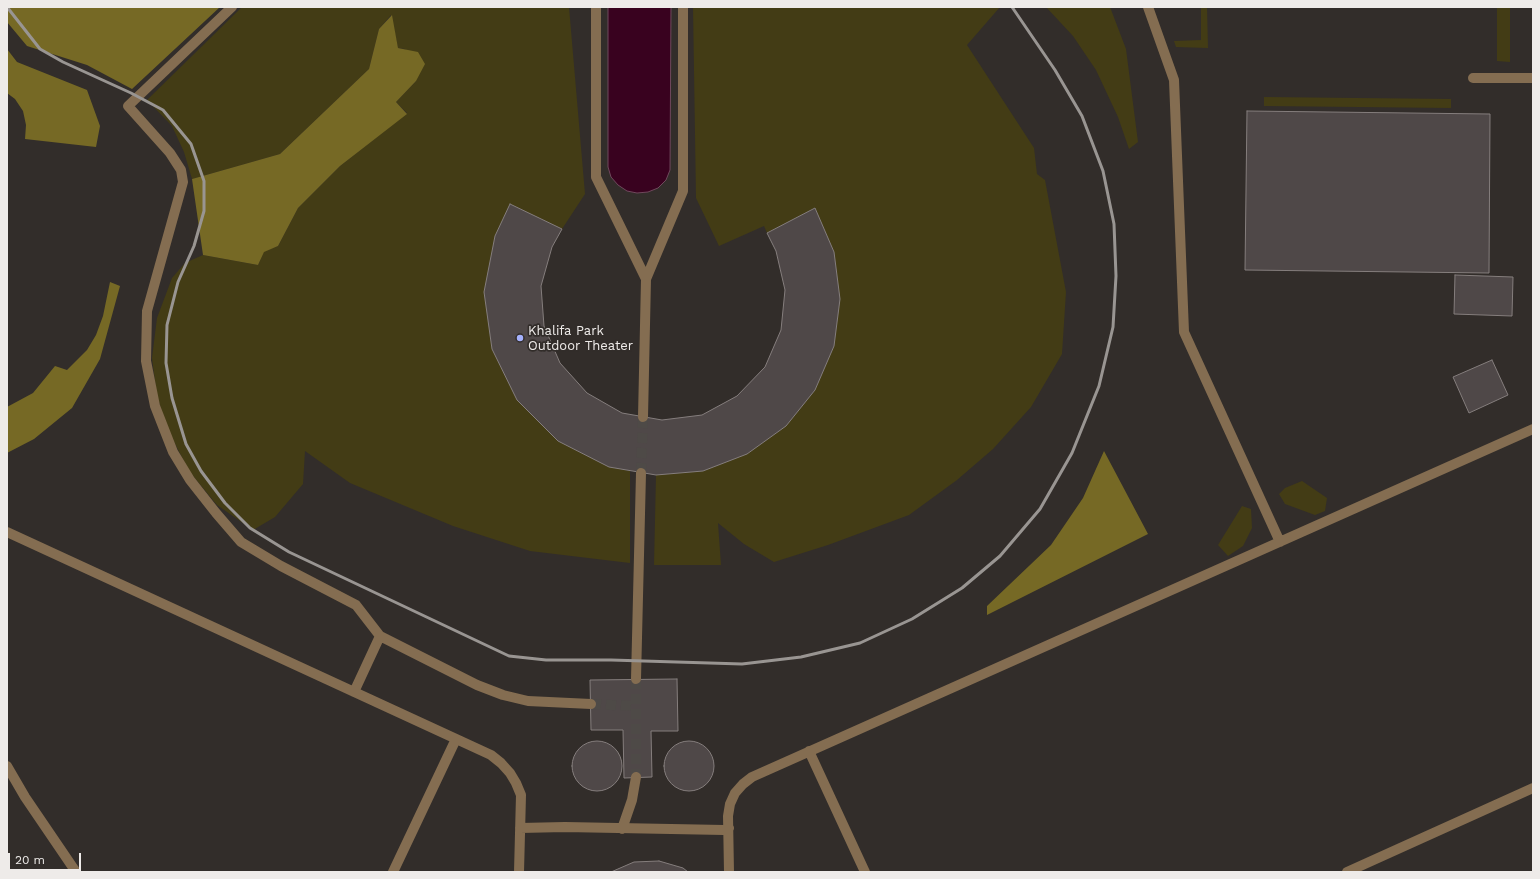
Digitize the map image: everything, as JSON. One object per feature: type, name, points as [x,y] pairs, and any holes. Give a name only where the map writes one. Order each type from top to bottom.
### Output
[{"type":"street","points":[[232,7],[128,106],[170,153],[181,170],[183,182],[148,311],[146,361],[155,406],[173,452],[190,480],[241,542],[281,566],[356,605],[380,636],[477,685],[503,695],[528,701],[591,704]]},
{"type":"street","points":[[596,7],[596,177],[646,279]]},
{"type":"street","points":[[642,417],[646,279],[683,191],[682,7]]},
{"type":"street","points":[[1148,7],[1174,80],[1184,332],[1280,542]]},
{"type":"street","points":[[1472,78],[1533,78]]},
{"type":"street","points":[[729,872],[728,816],[730,804],[735,793],[743,784],[762,772],[1533,429]]},
{"type":"street","points":[[636,679],[641,473]]},
{"type":"street","points":[[7,532],[491,755],[510,772],[521,796],[519,872]]},
{"type":"street","points":[[354,692],[380,636]]},
{"type":"street","points":[[393,872],[456,739]]},
{"type":"street","points":[[809,751],[865,872]]},
{"type":"street","points":[[7,766],[76,872]]},
{"type":"street","points":[[622,829],[632,800],[636,777]]},
{"type":"street","points":[[1347,872],[1533,788]]},
{"type":"street","points":[[520,828],[565,827],[724,830],[729,828]]},
{"type":"shaded area","points":[[7,7],[220,7],[132,89],[87,65],[27,46],[7,22]]},
{"type":"shaded area","points":[[242,7],[569,7],[585,194],[562,229],[510,205],[495,236],[484,292],[492,349],[517,400],[558,441],[609,467],[630,471],[630,563],[530,551],[453,526],[350,483],[305,451],[303,484],[275,517],[253,530],[217,505],[189,471],[168,430],[157,396],[152,358],[157,318],[172,278],[185,263],[203,255],[258,265],[264,251],[278,246],[298,208],[340,166],[407,113],[396,102],[416,81],[405,49],[398,48],[391,15],[379,29],[369,69],[280,154],[192,179],[184,152],[172,126],[147,100]]},
{"type":"shaded area","points":[[608,7],[671,7],[670,170],[666,180],[658,188],[648,192],[637,193],[627,191],[618,185],[611,177],[608,167]]},
{"type":"shaded area","points":[[693,7],[1000,7],[967,45],[1034,148],[1037,174],[1045,180],[1066,292],[1062,354],[1031,407],[993,449],[957,480],[909,515],[828,545],[774,562],[744,544],[718,523],[721,565],[654,565],[656,475],[703,471],[747,454],[786,426],[815,390],[834,346],[840,299],[834,252],[815,208],[767,233],[764,226],[719,246],[696,198]]},
{"type":"shaded area","points":[[1046,7],[1110,7],[1126,49],[1138,142],[1129,149],[1118,117],[1096,70],[1073,36]]},
{"type":"shaded area","points":[[1201,7],[1207,7],[1208,48],[1176,47],[1174,41],[1201,40]]},
{"type":"shaded area","points":[[1497,7],[1510,7],[1510,62],[1497,61]]},
{"type":"shaded area","points":[[392,15],[398,48],[418,52],[425,64],[416,81],[396,102],[407,114],[340,166],[298,208],[278,246],[264,252],[258,265],[203,255],[192,179],[280,154],[369,69],[379,29]]},
{"type":"shaded area","points":[[7,49],[17,62],[87,90],[100,126],[96,147],[25,139],[26,125],[23,111],[15,99],[7,93]]},
{"type":"shaded area","points":[[1264,97],[1451,99],[1451,108],[1264,106]]},
{"type":"shaded area","points":[[110,282],[120,286],[100,359],[72,408],[34,439],[7,453],[7,407],[33,393],[55,366],[67,370],[87,350],[96,335],[103,316]]},
{"type":"shaded area","points":[[1104,451],[1148,534],[987,615],[987,606],[1051,545],[1083,498]]},
{"type":"shaded area","points":[[1302,481],[1327,498],[1325,511],[1315,515],[1285,504],[1279,494],[1285,488]]},
{"type":"shaded area","points":[[1242,506],[1251,509],[1252,528],[1243,546],[1228,556],[1218,545]]},
{"type":"building","points":[[1247,111],[1490,114],[1489,273],[1245,270]]},
{"type":"building","name":"Khalifa Park Outdoor Theater","points":[[510,204],[562,229],[552,247],[541,286],[544,326],[560,363],[587,393],[622,413],[662,420],[702,415],[737,396],[765,367],[781,330],[785,290],[776,251],[767,233],[815,208],[834,252],[840,299],[834,346],[815,390],[786,426],[747,454],[703,471],[656,475],[609,467],[558,441],[517,400],[492,349],[484,292],[495,236]]},
{"type":"building","points":[[1455,275],[1513,277],[1512,316],[1454,314]]},
{"type":"building","points":[[1492,360],[1508,395],[1469,413],[1453,377]]},
{"type":"building","points":[[677,679],[678,731],[651,731],[652,777],[624,778],[623,730],[591,730],[590,680]]},
{"type":"building","points":[[597,741],[611,745],[618,752],[622,766],[618,780],[611,787],[597,791],[583,787],[576,780],[572,766],[576,752],[583,745]]},
{"type":"building","points":[[689,741],[703,745],[710,752],[714,766],[710,780],[703,787],[689,791],[675,787],[668,780],[664,766],[668,752],[675,745]]},
{"type":"building","points":[[659,861],[683,868],[688,872],[611,872],[634,862]]},
{"type":"tunnel","points":[[641,473],[643,417]]},
{"type":"tunnel","points":[[636,679],[636,777]]},
{"type":"tunnel","points":[[591,704],[635,706]]},
{"type":"railway","points":[[7,7],[40,49],[63,62],[131,93],[163,110],[191,144],[204,181],[204,211],[194,246],[178,282],[167,325],[166,363],[172,398],[186,444],[201,471],[225,503],[250,528],[289,552],[509,656],[546,660],[611,660],[742,664],[801,657],[860,643],[912,619],[962,588],[1000,556],[1040,509],[1072,453],[1099,386],[1113,327],[1116,276],[1114,224],[1103,171],[1082,116],[1055,70],[1012,7]]},
{"type":"place","name":"Khalifa Park Outdoor Theater","points":[[520,338]]}]
